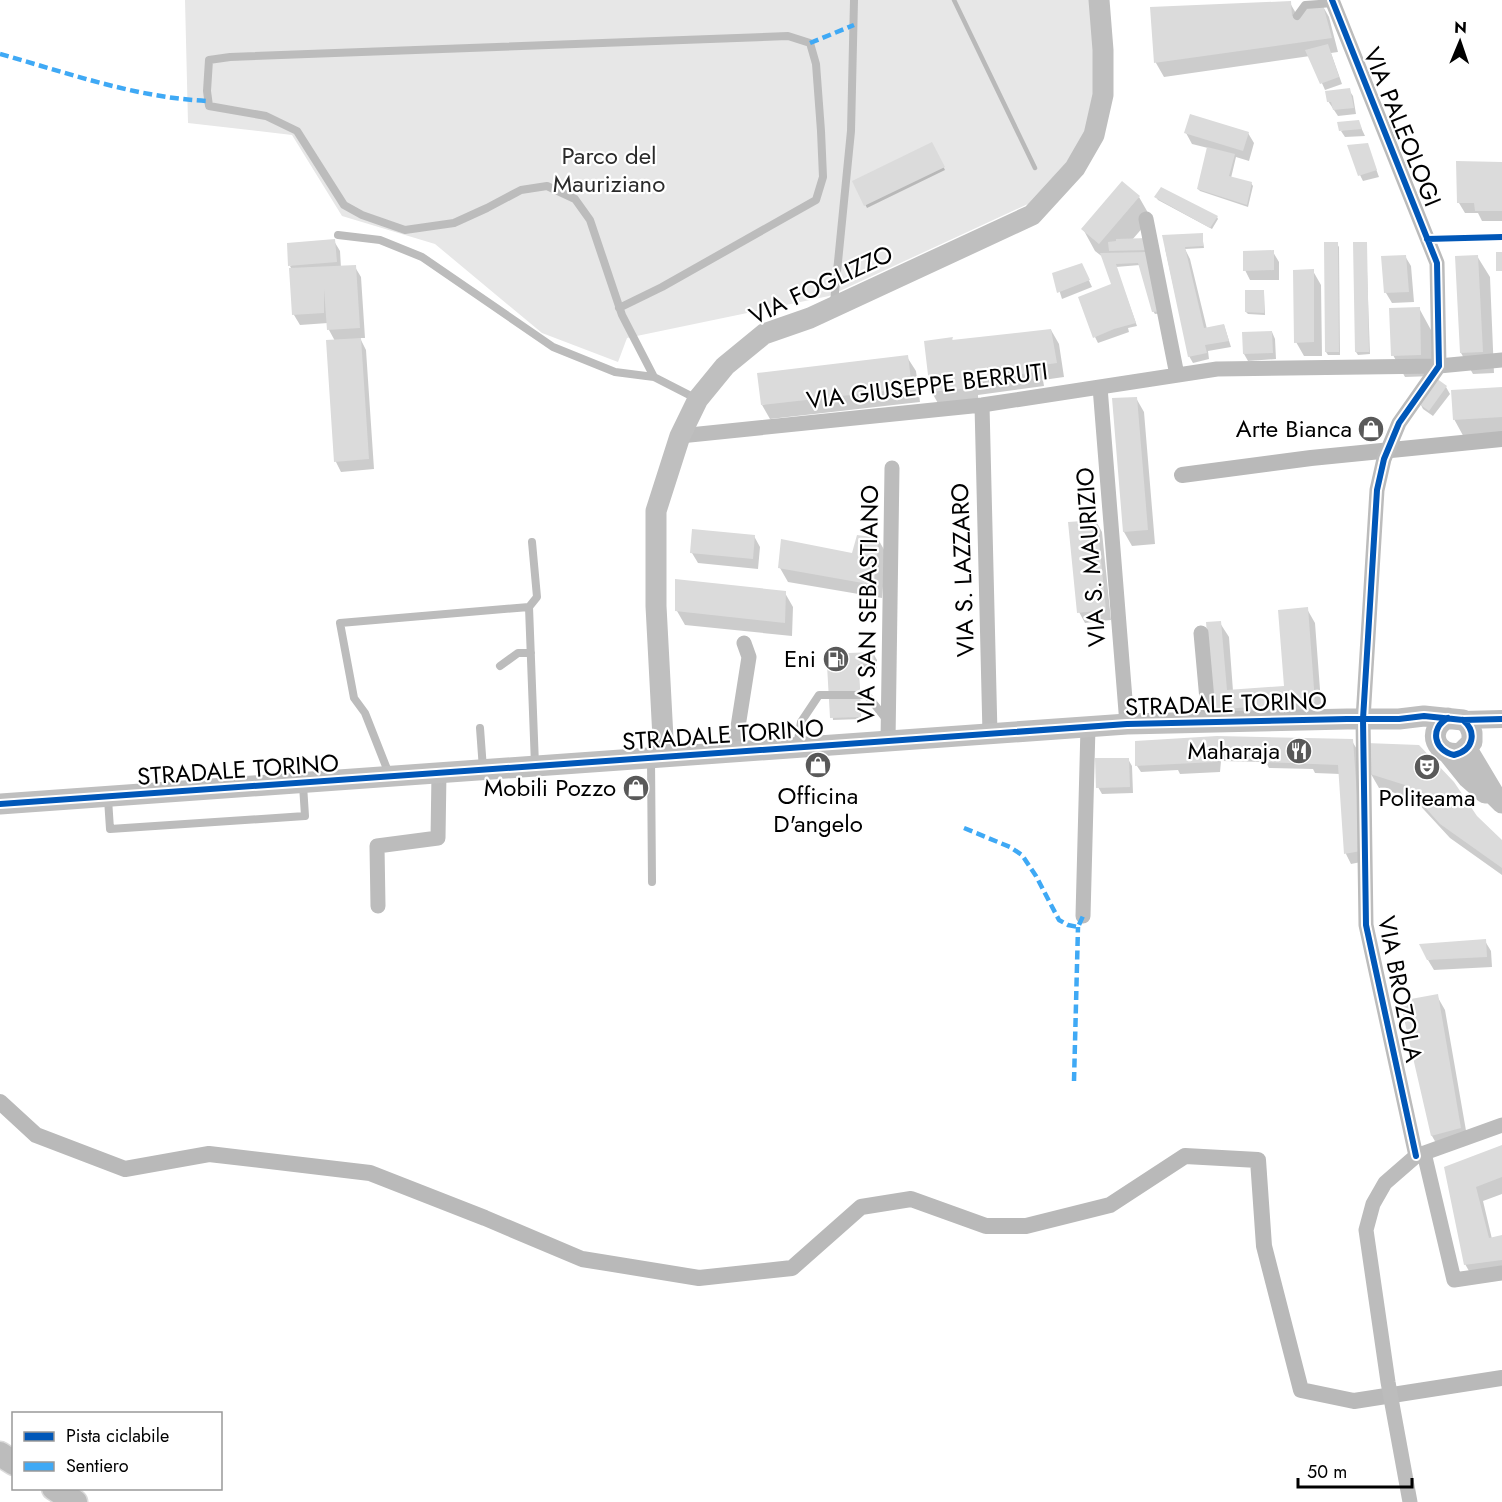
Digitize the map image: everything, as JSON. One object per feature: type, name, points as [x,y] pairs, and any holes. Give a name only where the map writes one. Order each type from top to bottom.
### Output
[{"type":"main road","name":"VIA FOGLIZZO","points":[[657,757],[656,511],[680,436],[698,399],[725,366],[764,334],[810,318],[1032,215],[1075,168],[1094,135],[1103,95],[1103,50],[1099,0]]},
{"type":"main road","name":"STRADALE TORINO","points":[[0,804],[797,748],[888,732],[990,734],[1127,724],[1399,720],[1424,716],[1456,719]]},
{"type":"main road","points":[[1456,719],[1469,725],[1472,742],[1450,748],[1436,734],[1438,727],[1456,719]]},
{"type":"main road","name":"STRADALE TORINO","points":[[1399,720],[1450,748],[1468,778],[1498,800]]},
{"type":"main road","points":[[57,1490],[75,1502]]},
{"type":"street","name":"VIA PALEOLOGI","points":[[1332,1],[1437,263],[1439,366]]},
{"type":"street","points":[[1146,219],[1177,375]]},
{"type":"street","name":"VIA GIUSEPPE BERRUTI","points":[[680,436],[982,405],[1217,369],[1439,366],[1502,360]]},
{"type":"street","points":[[1363,719],[1377,489],[1384,459],[1399,423],[1439,366]]},
{"type":"street","name":"VIA S. MAURIZIO","points":[[1100,387],[1127,724]]},
{"type":"street","name":"VIA S. LAZZARO","points":[[982,405],[990,734]]},
{"type":"street","name":"VIA SAN SEBASTIANO","points":[[888,732],[892,468]]},
{"type":"street","points":[[1201,633],[1209,722]]},
{"type":"street","points":[[734,752],[749,657],[744,643]]},
{"type":"street","name":"VIA BROZOLA","points":[[1363,719],[1366,925],[1420,1155],[1454,1280],[1502,1273]]},
{"type":"street","points":[[1456,719],[1502,719]]},
{"type":"street","points":[[1083,916],[1088,727]]},
{"type":"street","points":[[378,906],[377,846],[438,838],[439,773]]},
{"type":"street","points":[[1410,1502],[1392,1407],[1366,1230],[1373,1204],[1385,1183],[1420,1155],[1502,1125]]},
{"type":"lane","points":[[834,307],[850,131],[855,0]]},
{"type":"lane","points":[[1297,15],[1305,5],[1332,1]]},
{"type":"lane","points":[[620,308],[662,287],[816,200],[823,177],[816,64],[810,43],[788,36],[230,57],[208,60],[208,106],[266,116],[297,131],[345,205],[362,215],[405,230],[454,223],[521,190],[547,186],[575,198],[590,220],[620,308],[654,377]]},
{"type":"lane","points":[[338,235],[380,240],[422,257],[553,346],[615,372],[654,377],[698,399]]},
{"type":"lane","points":[[532,542],[537,597],[530,607],[535,766]]},
{"type":"lane","points":[[390,777],[365,713],[354,698],[340,623],[530,607]]},
{"type":"lane","points":[[500,666],[518,653],[531,653]]},
{"type":"lane","points":[[797,748],[801,722],[819,695],[867,695],[888,732]]},
{"type":"lane","points":[[480,728],[483,770]]},
{"type":"lane","points":[[652,882],[657,757]]},
{"type":"lane","points":[[108,797],[110,829],[305,816],[303,783]]},
{"type":"green space","name":"Parco del Mauriziano","points":[[185,0],[1091,0],[1099,80],[1082,145],[1028,204],[829,296],[627,338],[618,362],[542,333],[435,244],[342,216],[292,135],[188,123]]},
{"type":"building","points":[[1291,1],[1292,16],[1296,15],[1296,11],[1322,1],[1332,38],[1154,63],[1150,7]]},
{"type":"building","points":[[1328,44],[1339,77],[1320,84],[1305,50]]},
{"type":"building","points":[[1350,88],[1354,108],[1333,110],[1331,102],[1327,102],[1325,91]]},
{"type":"building","points":[[1190,114],[1249,132],[1243,151],[1184,133]]},
{"type":"building","points":[[1359,120],[1362,129],[1339,131],[1337,122]]},
{"type":"building","points":[[932,142],[945,167],[864,206],[852,181]]},
{"type":"building","points":[[1368,143],[1377,170],[1358,176],[1347,145]]},
{"type":"building","points":[[1207,147],[1235,154],[1229,176],[1252,182],[1247,205],[1197,189]]},
{"type":"building","points":[[1456,161],[1502,162],[1502,211],[1475,211],[1474,203],[1457,203]]},
{"type":"building","points":[[1122,181],[1140,196],[1099,244],[1081,229]]},
{"type":"building","points":[[1161,187],[1218,216],[1210,228],[1154,197]]},
{"type":"building","points":[[1203,233],[1203,246],[1185,247],[1204,328],[1224,324],[1229,341],[1205,345],[1207,353],[1188,357],[1162,235]]},
{"type":"building","points":[[1147,238],[1149,250],[1109,251],[1108,242],[1116,241],[1116,239]]},
{"type":"building","points":[[335,239],[337,262],[288,266],[287,243]]},
{"type":"building","points":[[1324,242],[1338,242],[1339,352],[1325,352]]},
{"type":"building","points":[[1353,242],[1367,242],[1369,352],[1355,352]]},
{"type":"building","points":[[1274,250],[1274,270],[1243,271],[1243,251]]},
{"type":"building","points":[[1149,252],[1163,311],[1152,312],[1138,263],[1116,264],[1136,323],[1093,338],[1078,297],[1111,284],[1100,253]]},
{"type":"building","points":[[1496,252],[1502,252],[1502,271],[1496,271]]},
{"type":"building","points":[[1406,255],[1409,292],[1384,293],[1381,256]]},
{"type":"building","points":[[1478,255],[1483,352],[1460,353],[1455,256]]},
{"type":"building","points":[[1082,263],[1090,280],[1057,293],[1052,273]]},
{"type":"building","points":[[356,265],[360,328],[327,330],[324,289],[324,313],[292,315],[289,268]]},
{"type":"building","points":[[1314,269],[1314,342],[1294,343],[1293,270]]},
{"type":"building","points":[[1245,290],[1264,290],[1264,313],[1245,312]]},
{"type":"building","points":[[1420,307],[1421,355],[1391,356],[1389,308]]},
{"type":"building","points":[[1051,329],[1057,363],[1036,366],[1037,372],[971,381],[971,388],[930,392],[924,341]]},
{"type":"building","points":[[1272,331],[1273,353],[1243,354],[1242,332]]},
{"type":"building","points":[[361,338],[369,459],[334,462],[326,340]]},
{"type":"building","points":[[908,355],[912,388],[761,405],[757,373]]},
{"type":"building","points":[[1436,378],[1447,386],[1429,411],[1418,403]]},
{"type":"building","points":[[1502,387],[1502,417],[1453,420],[1451,390]]},
{"type":"building","points":[[1137,397],[1148,530],[1123,532],[1112,398]]},
{"type":"building","points":[[1097,520],[1106,610],[1077,613],[1068,522]]},
{"type":"building","points":[[692,529],[755,535],[753,559],[690,553]]},
{"type":"building","points":[[857,535],[879,538],[874,585],[778,568],[781,539],[852,553]]},
{"type":"building","points":[[675,579],[786,591],[785,623],[675,611]]},
{"type":"building","points":[[1308,607],[1315,702],[1213,710],[1206,622],[1221,621],[1227,690],[1284,686],[1278,610]]},
{"type":"building","points":[[874,652],[874,664],[858,664],[861,717],[830,718],[827,665],[825,666],[824,654]]},
{"type":"building","points":[[1217,736],[1353,739],[1361,851],[1344,854],[1338,765],[1264,762],[1264,755],[1216,755],[1215,762],[1135,766],[1135,741]]},
{"type":"building","points":[[1366,743],[1419,745],[1454,782],[1477,816],[1502,840],[1502,868],[1440,824],[1405,785],[1370,774]]},
{"type":"building","points":[[1095,758],[1129,758],[1130,787],[1096,788]]},
{"type":"building","points":[[1486,939],[1487,957],[1427,960],[1419,944]]},
{"type":"building","points":[[1438,994],[1461,1128],[1431,1136],[1400,1001]]},
{"type":"building","points":[[1502,1145],[1502,1177],[1476,1187],[1489,1238],[1502,1235],[1502,1260],[1464,1265],[1444,1167]]},
{"type":"waterway","points":[[954,0],[1035,168]]},
{"type":"waterway","points":[[1182,475],[1311,458],[1502,439]]},
{"type":"waterway","points":[[0,1102],[36,1135],[125,1169],[209,1154],[370,1173],[582,1259],[699,1278],[792,1268],[861,1207],[911,1199],[986,1226],[1026,1226],[1110,1205],[1185,1156],[1258,1160],[1264,1246],[1301,1390],[1354,1401],[1502,1378]]},
{"type":"marked path","points":[[810,43],[854,25]]},
{"type":"marked path","points":[[0,54],[129,90],[208,101]]},
{"type":"marked path","points":[[964,828],[1010,847],[1022,855],[1059,920],[1078,927],[1083,916]]},
{"type":"marked path","points":[[1074,1081],[1078,927]]},
{"type":"cycle path","points":[[1332,0],[1437,263],[1439,366],[1399,423],[1384,459],[1377,490],[1363,719],[1366,925],[1416,1156]]},
{"type":"cycle path","points":[[1427,239],[1502,237]]},
{"type":"cycle path","points":[[0,804],[1127,724],[1399,719],[1424,716],[1463,720],[1502,719]]},
{"type":"cycle path","points":[[1448,718],[1438,727],[1436,739],[1442,749],[1454,755],[1466,749],[1471,740],[1472,735],[1463,720]]},
{"type":"place","name":"Arte Bianca","points":[[1371,429]]},
{"type":"place","name":"Eni","points":[[836,659]]},
{"type":"place","name":"Maharaja","points":[[1299,751]]},
{"type":"place","name":"Officina D'angelo","points":[[818,765]]},
{"type":"place","name":"Politeama","points":[[1427,767]]},
{"type":"place","name":"Mobili Pozzo","points":[[636,788]]}]
